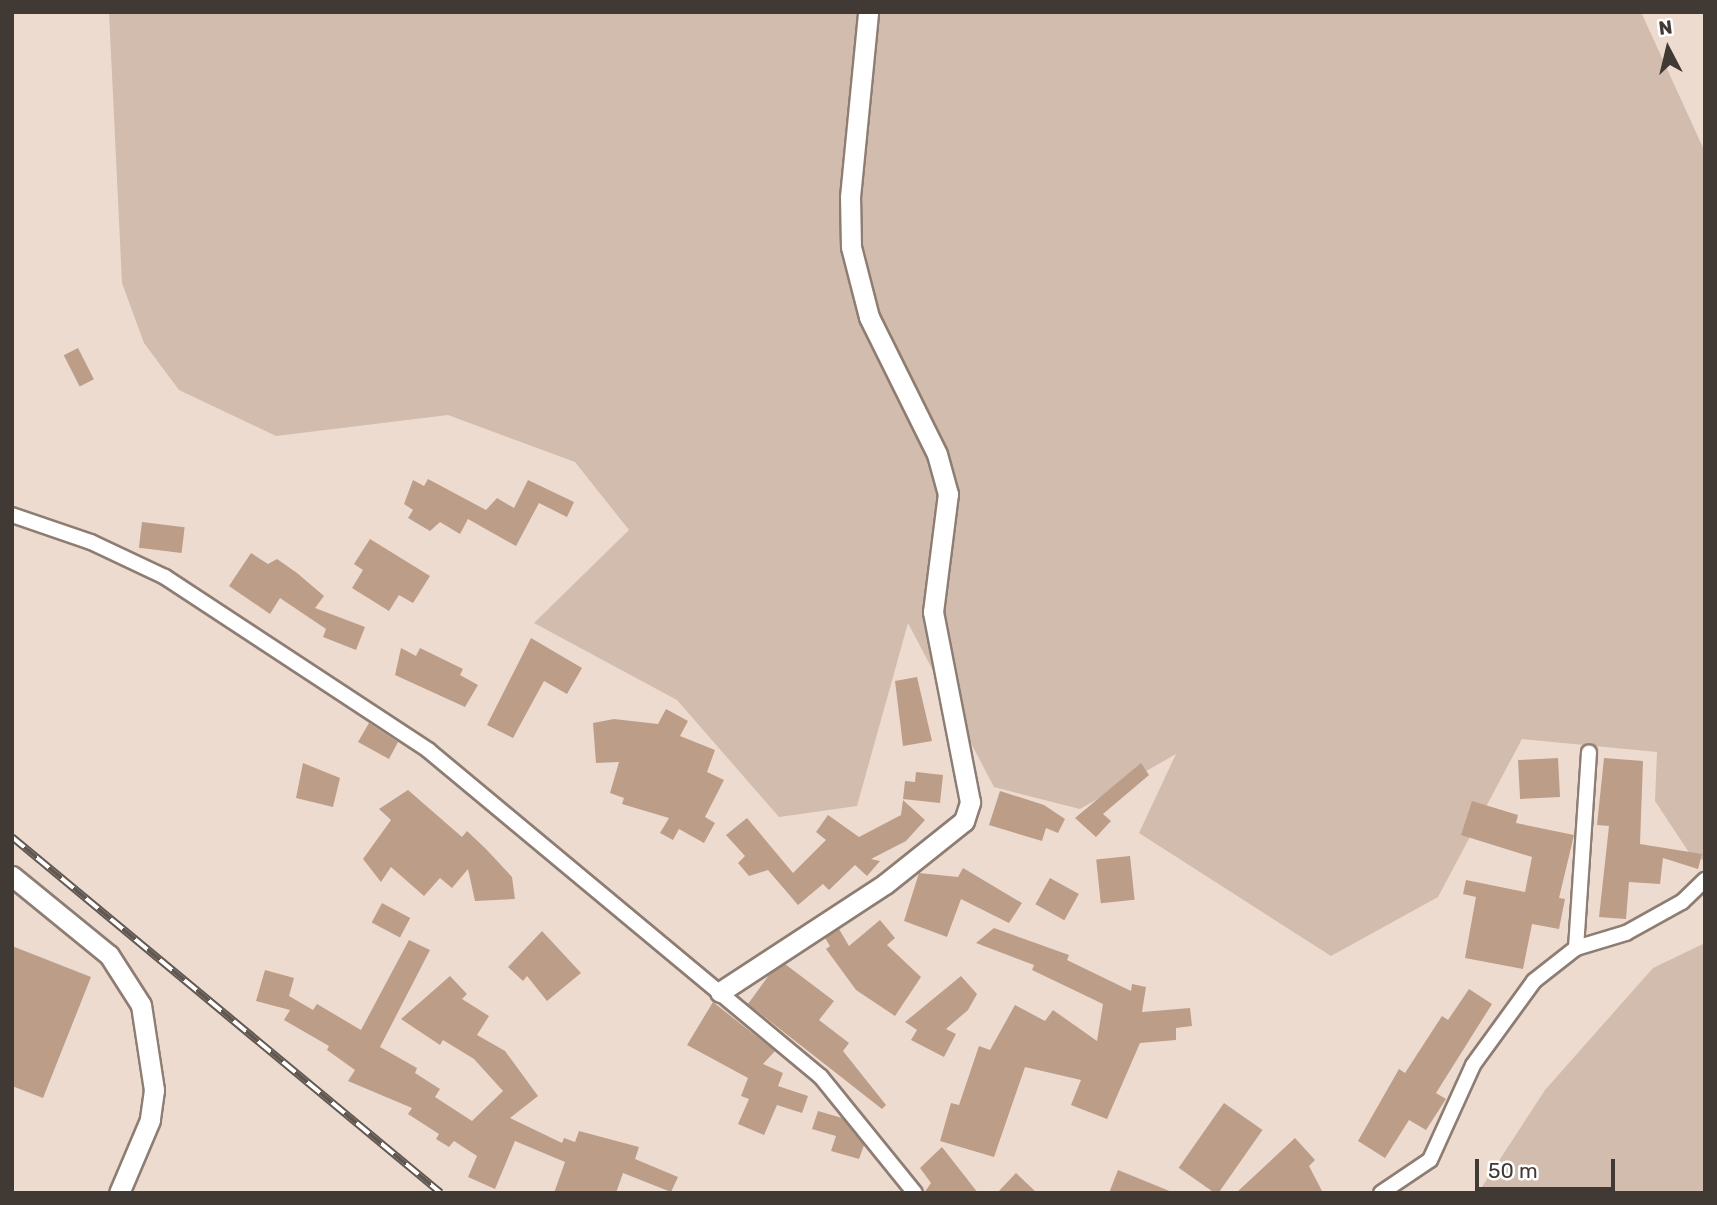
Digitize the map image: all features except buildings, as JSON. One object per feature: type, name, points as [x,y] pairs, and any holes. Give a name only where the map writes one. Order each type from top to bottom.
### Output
[{"type":"street","points":[[720,992],[885,884],[964,821],[970,802],[933,612],[948,494],[937,454],[869,317],[851,247],[850,197],[869,12]]},
{"type":"street","points":[[12,515],[91,542],[165,577],[428,750],[821,1077],[915,1193]]},
{"type":"street","points":[[1576,948],[1589,752]]},
{"type":"street","points":[[12,876],[109,955],[141,1005],[154,1090],[143,1140],[119,1193]]},
{"type":"street","points":[[1381,1193],[1430,1160],[1473,1065],[1534,981],[1576,948],[1626,933],[1682,902],[1705,880]]},
{"type":"shaded area","points":[[109,12],[1641,12],[1705,152],[1705,861],[1690,854],[1655,801],[1657,752],[1522,739],[1438,897],[1331,956],[1139,833],[1176,754],[1080,809],[994,787],[908,623],[857,806],[779,817],[677,700],[534,623],[629,530],[575,462],[448,415],[276,436],[179,390],[144,343],[122,283]]},
{"type":"shaded area","points":[[1705,943],[1705,1193],[1478,1193],[1545,1090],[1653,968]]},
{"type":"railway","points":[[12,837],[441,1193]]}]
